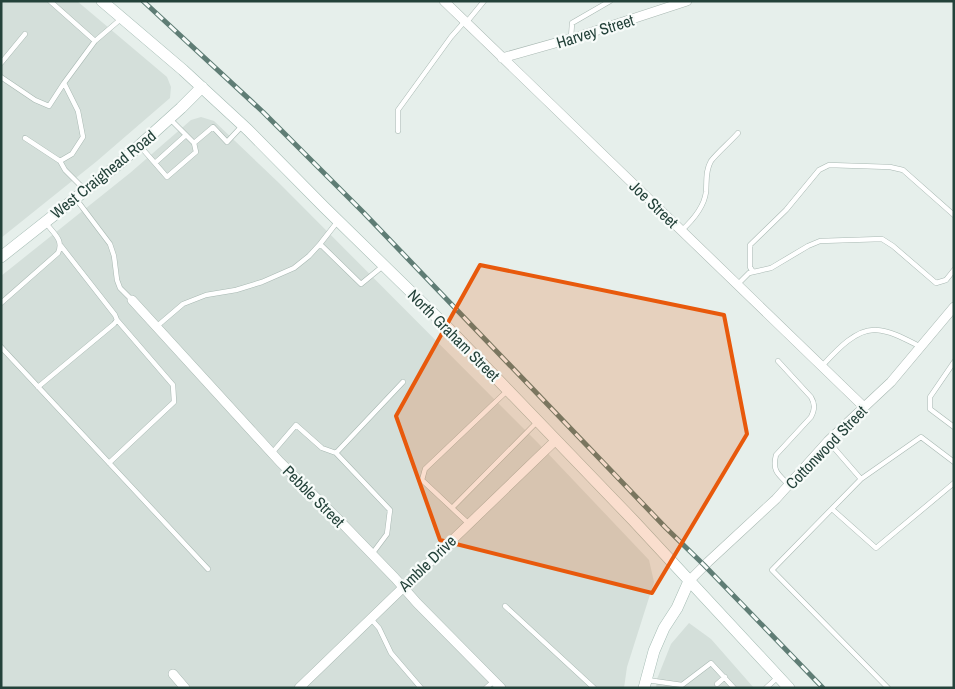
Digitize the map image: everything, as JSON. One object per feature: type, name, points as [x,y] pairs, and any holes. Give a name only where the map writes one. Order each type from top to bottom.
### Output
[{"type":"main road","name":"North Graham Street","points":[[102,1],[243,125],[452,332],[789,688]]},
{"type":"main road","name":"West Craighead Road","points":[[1,257],[120,163],[202,87]]},
{"type":"main road","points":[[645,684],[654,651],[689,581]]},
{"type":"street","name":"Joe Street","points":[[444,1],[864,407]]},
{"type":"street","name":"Harvey Street","points":[[502,58],[687,1]]},
{"type":"street","name":"Pebble Street","points":[[132,300],[272,452],[501,688]]},
{"type":"street","name":"Cottonwood Street","points":[[689,581],[776,499],[828,441],[891,382],[954,306]]},
{"type":"street","name":"Amble Drive","points":[[299,688],[556,440]]},
{"type":"street","points":[[173,674],[185,688]]},
{"type":"lane","points":[[50,1],[95,42]]},
{"type":"lane","points":[[398,131],[398,110],[451,36],[484,1]]},
{"type":"lane","points":[[571,38],[572,23],[610,1]]},
{"type":"lane","points":[[1,77],[35,100],[49,106],[95,42],[122,18]]},
{"type":"lane","points":[[1,63],[25,34]]},
{"type":"lane","points":[[60,161],[72,154],[83,137],[78,111],[64,83]]},
{"type":"lane","points":[[139,146],[167,177],[196,152],[194,143],[170,118]]},
{"type":"lane","points":[[194,143],[213,128],[227,142],[243,125]]},
{"type":"lane","points":[[681,231],[695,218],[701,207],[706,194],[706,180],[711,161],[738,133]]},
{"type":"lane","points":[[154,163],[174,148],[186,135]]},
{"type":"lane","points":[[25,138],[60,161],[85,190]]},
{"type":"lane","points":[[752,272],[750,267],[750,245],[786,210],[819,170],[829,165],[890,167],[902,170],[954,215]]},
{"type":"lane","points":[[75,198],[110,244],[120,288],[132,300]]},
{"type":"lane","points":[[156,327],[183,304],[206,295],[236,290],[262,282],[294,268],[320,244],[338,220]]},
{"type":"lane","points":[[44,222],[117,320],[173,385],[174,402],[109,462]]},
{"type":"lane","points":[[737,285],[750,273],[771,268],[808,246],[820,242],[882,239],[893,246],[936,283],[946,280],[954,270]]},
{"type":"lane","points":[[320,244],[361,284],[384,265]]},
{"type":"lane","points":[[1,303],[58,253],[61,246]]},
{"type":"lane","points":[[38,387],[117,320]]},
{"type":"lane","points":[[822,366],[850,339],[867,330],[894,334],[921,347]]},
{"type":"lane","points":[[1,347],[208,569]]},
{"type":"lane","points":[[778,361],[811,396],[814,402],[814,411],[811,417],[776,455],[774,463],[776,472],[789,485]]},
{"type":"lane","points":[[954,362],[930,397],[930,409],[954,427]]},
{"type":"lane","points":[[336,453],[403,382]]},
{"type":"lane","points":[[468,523],[422,480],[425,469],[508,390]]},
{"type":"lane","points":[[452,508],[538,421]]},
{"type":"lane","points":[[272,452],[296,424],[322,448],[336,453],[390,510],[387,534],[372,554]]},
{"type":"lane","points":[[888,688],[772,570],[861,479],[921,437],[954,462]]},
{"type":"lane","points":[[828,441],[861,479]]},
{"type":"lane","points":[[832,509],[876,548],[954,483]]},
{"type":"lane","points":[[505,606],[594,688]]},
{"type":"lane","points":[[371,619],[379,628],[391,653],[421,688]]},
{"type":"lane","points":[[645,684],[683,687],[712,663],[734,688]]},
{"type":"lane","points":[[766,688],[778,676]]},
{"type":"lane","points":[[717,684],[725,677]]},
{"type":"lane","points":[[486,688],[495,681]]},
{"type":"highlighted area","points":[[480,265],[724,315],[747,434],[652,593],[440,540],[396,416]]},
{"type":"shaded area","points":[[1,1],[77,1],[167,77],[171,87],[170,98],[97,161],[1,238]]},
{"type":"shaded area","points":[[201,117],[214,121],[279,183],[538,443],[649,560],[654,582],[627,667],[624,688],[1,688],[1,276],[130,173],[191,120]]},
{"type":"shaded area","points":[[689,623],[711,639],[754,688],[656,688],[657,679],[671,644]]},
{"type":"railway","points":[[143,1],[263,112],[363,212],[666,528],[823,688]]}]
